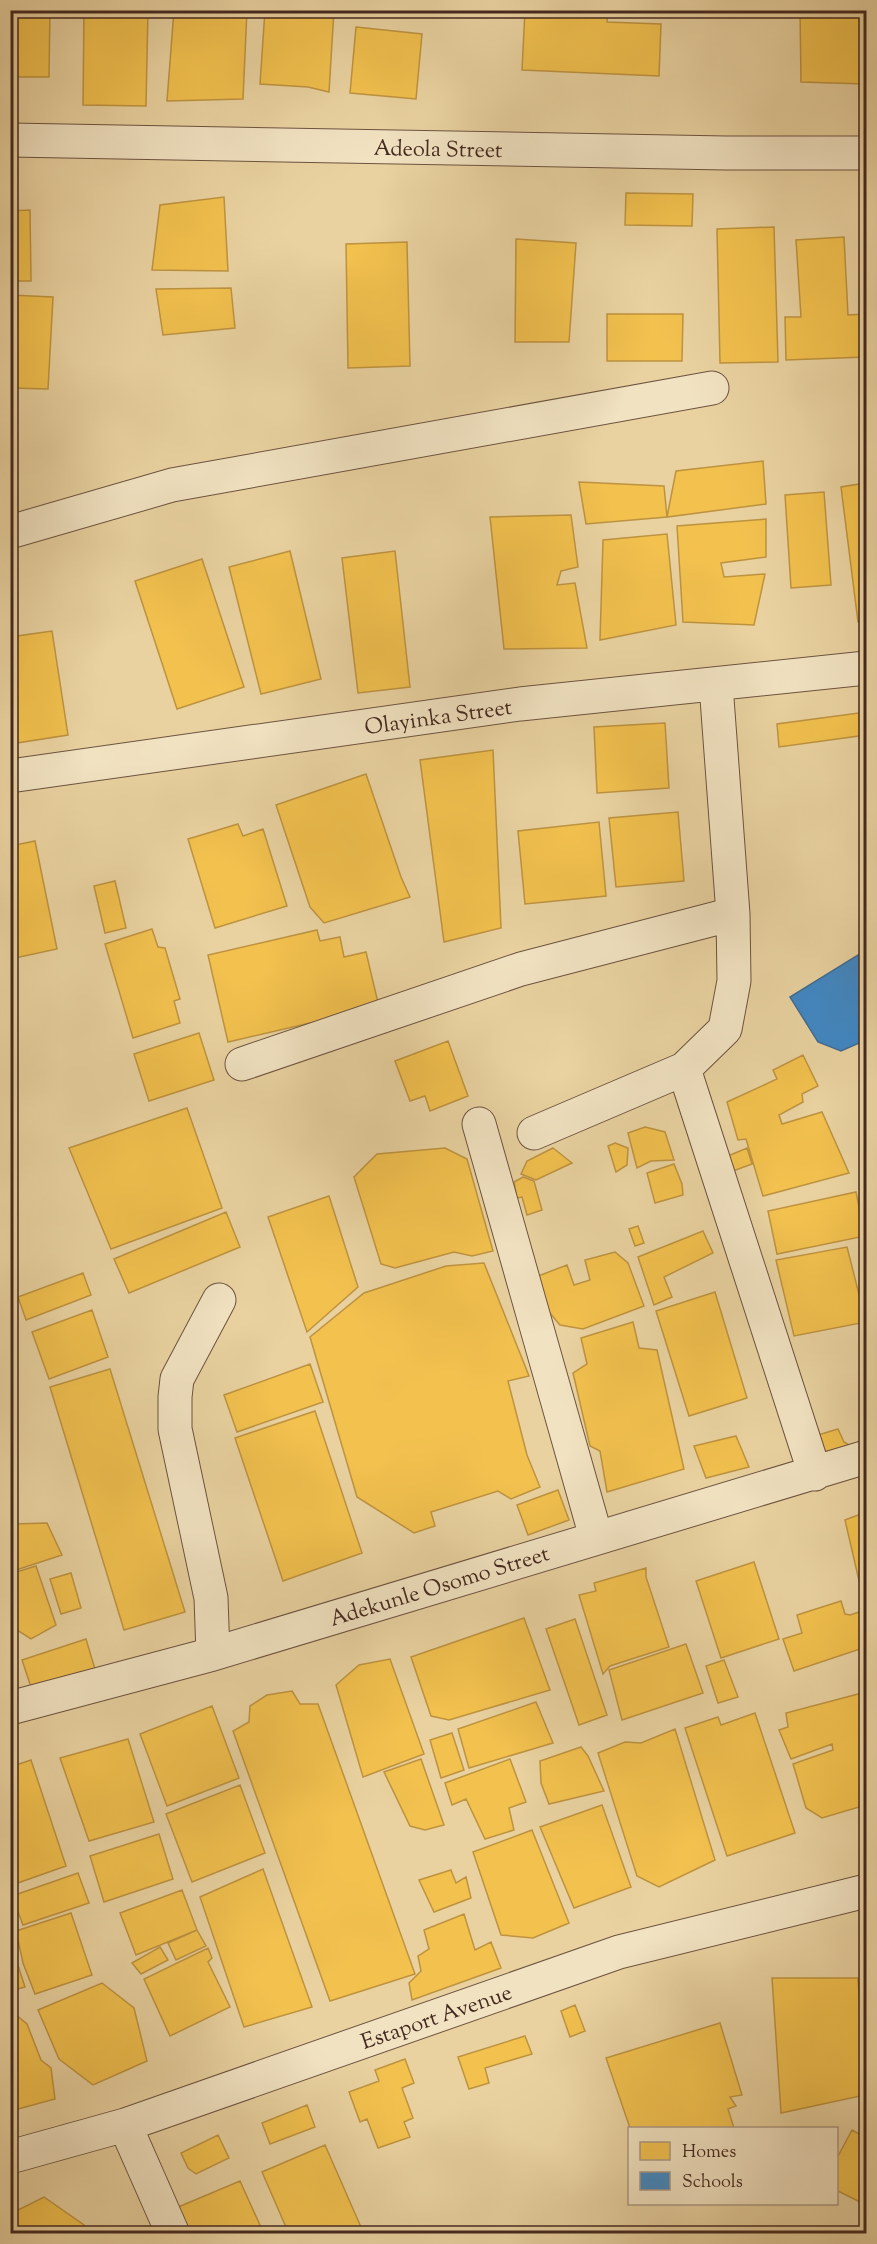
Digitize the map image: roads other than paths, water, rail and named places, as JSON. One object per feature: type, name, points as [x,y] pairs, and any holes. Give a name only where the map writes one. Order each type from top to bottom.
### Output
[{"type":"street","name":"Adeola Street","points":[[10,140],[726,153],[867,153]]},
{"type":"street","points":[[10,532],[172,485],[712,388]]},
{"type":"street","name":"Olayinka Street","points":[[10,776],[520,705],[867,668]]},
{"type":"street","points":[[534,1133],[684,1069],[725,1029],[734,981],[733,914],[716,685]]},
{"type":"street","points":[[242,1064],[521,969],[733,914]]},
{"type":"street","points":[[684,1069],[815,1474]]},
{"type":"street","points":[[479,1124],[596,1537]]},
{"type":"street","points":[[213,1654],[211,1598],[175,1429],[174,1397],[177,1379],[219,1300]]},
{"type":"street","name":"Adekunle Osomo Street","points":[[10,1708],[213,1654],[867,1457]]},
{"type":"street","name":"Estaport Avenue","points":[[10,2157],[125,2125],[619,1952],[867,1891]]},
{"type":"street","points":[[125,2125],[173,2234]]}]
